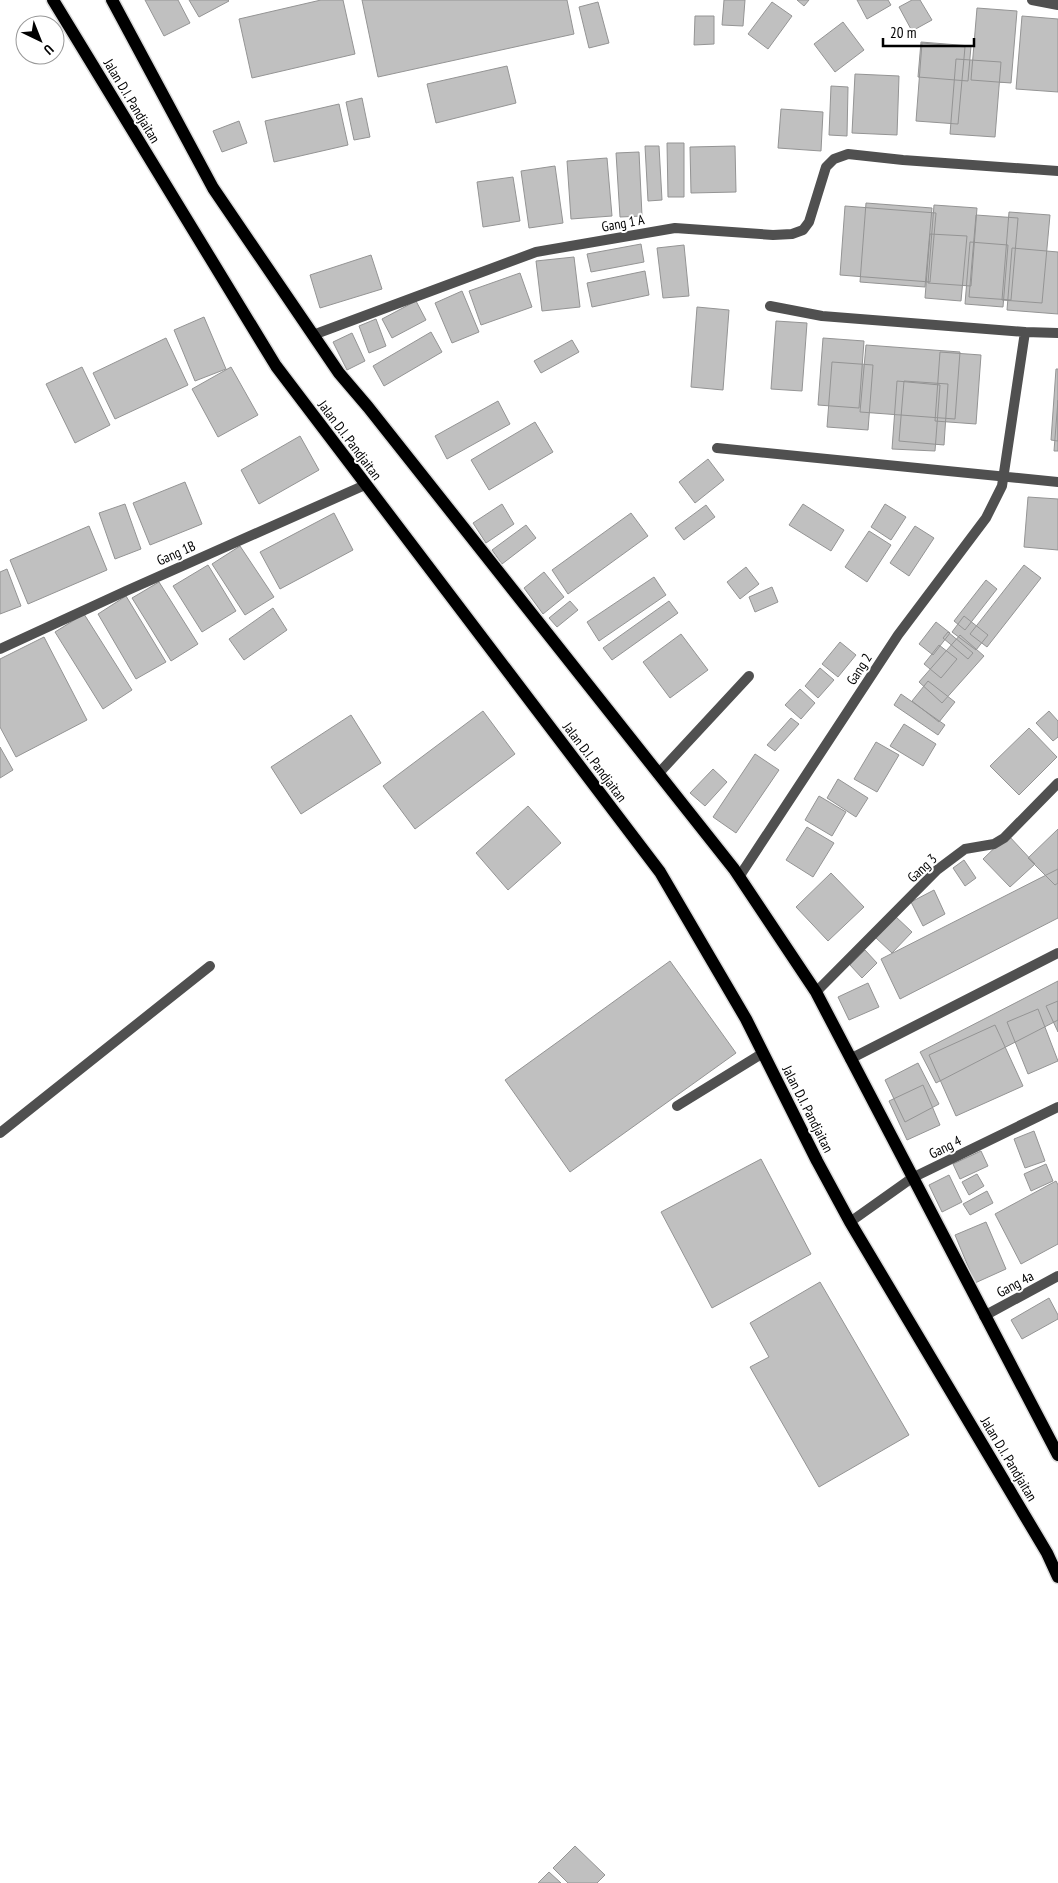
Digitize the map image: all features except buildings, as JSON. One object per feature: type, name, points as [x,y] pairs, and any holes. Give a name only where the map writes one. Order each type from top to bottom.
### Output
[{"type":"main road","name":"Jalan D.I. Pandjaitan","points":[[53,0],[276,366],[660,872],[746,1019],[817,1161],[850,1222],[1047,1553],[1058,1577]]},
{"type":"main road","name":"Jalan D.I. Pandjaitan","points":[[112,0],[213,188],[339,373],[368,406],[739,878],[816,992],[1058,1455]]},
{"type":"street","points":[[1032,0],[1058,5]]},
{"type":"street","name":"Gang 1 A","points":[[313,334],[536,252],[675,228],[773,235],[792,234],[802,230],[809,222],[826,167],[834,159],[848,154],[903,160],[1058,171]]},
{"type":"street","points":[[770,306],[822,316],[1058,333]]},
{"type":"street","name":"Gang 2","points":[[739,878],[898,635],[986,518],[1004,478],[1025,332]]},
{"type":"street","points":[[717,448],[1058,482]]},
{"type":"street","name":"Gang 1B","points":[[0,649],[365,485]]},
{"type":"street","points":[[658,774],[750,676]]},
{"type":"street","name":"Gang 3","points":[[816,992],[937,870],[964,849],[994,844],[1004,838],[1058,783]]},
{"type":"street","points":[[850,1059],[1058,953]]},
{"type":"street","points":[[0,1133],[210,966]]},
{"type":"street","points":[[677,1106],[763,1053]]},
{"type":"street","name":"Gang 4","points":[[850,1222],[912,1178],[1058,1107]]},
{"type":"street","name":"Gang 4a","points":[[984,1316],[1058,1276]]}]
